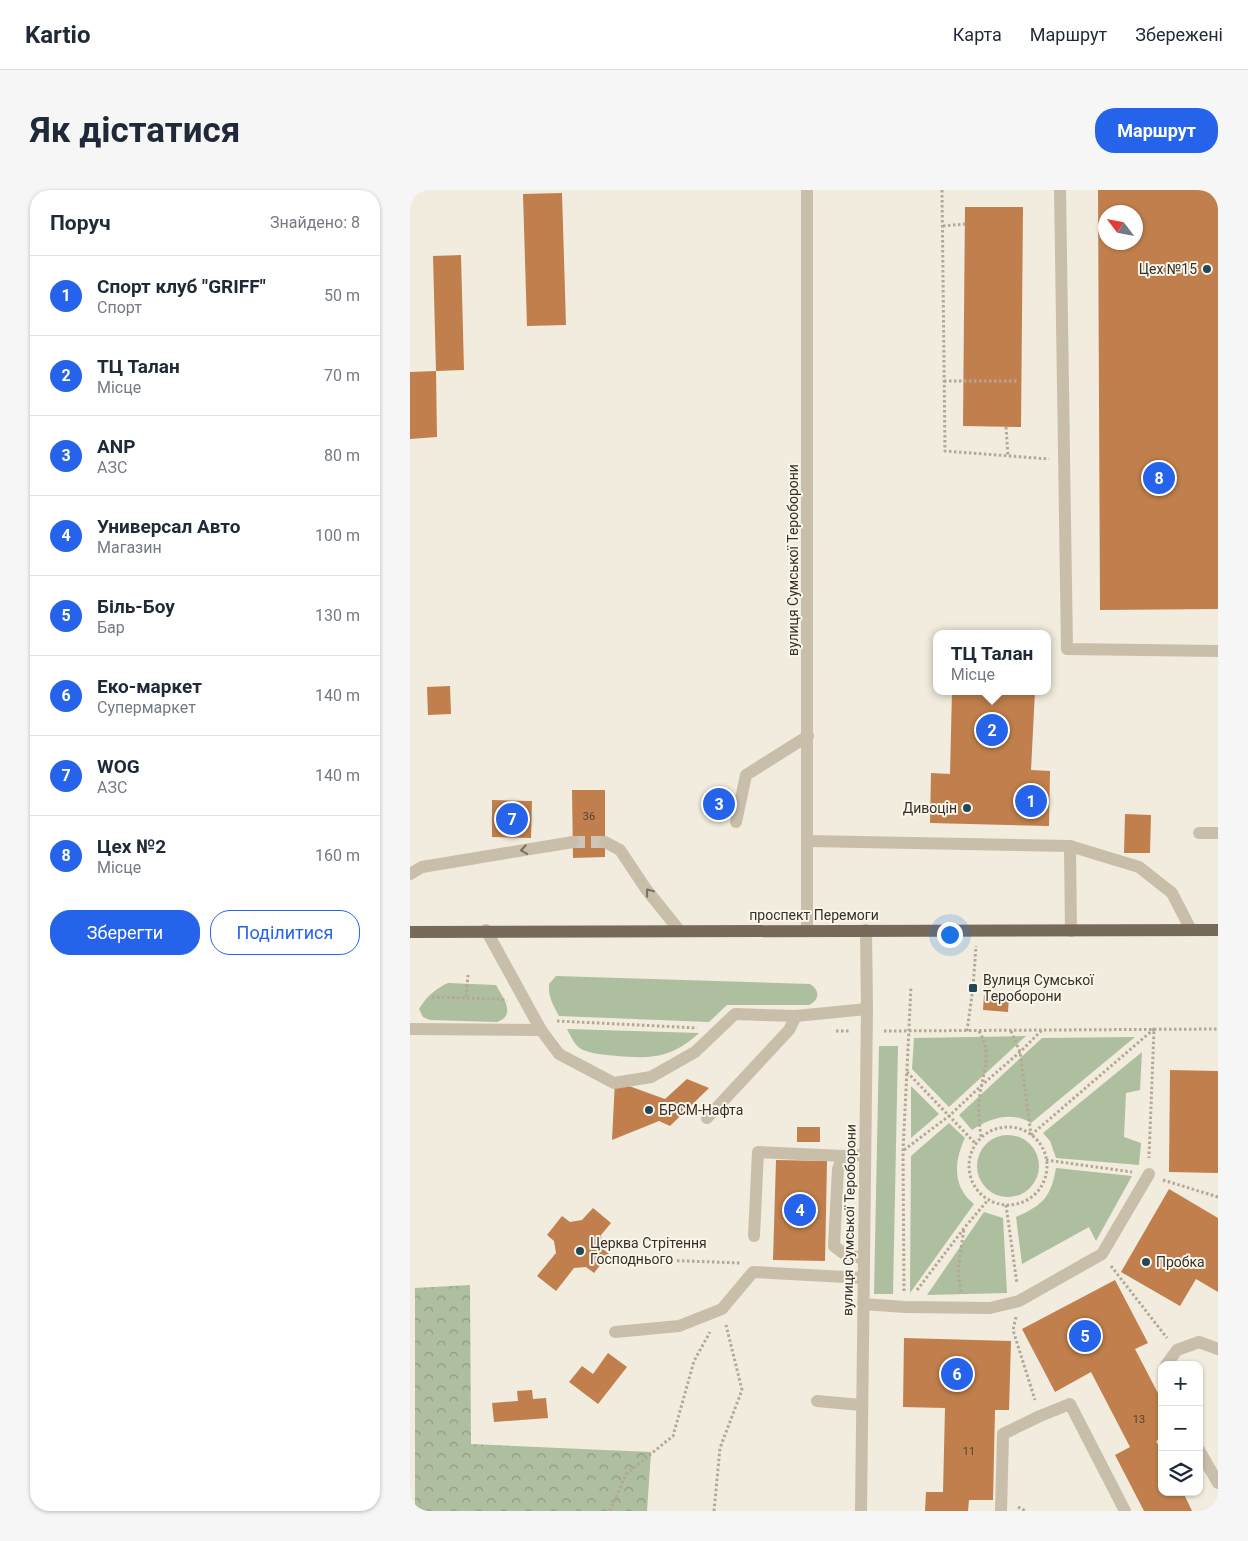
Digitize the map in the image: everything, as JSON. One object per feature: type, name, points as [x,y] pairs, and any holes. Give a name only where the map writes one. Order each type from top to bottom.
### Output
[{"type":"main road","name":"проспект Перемоги","points":[[410,932],[486,930],[1218,930]]},
{"type":"street","name":"вулиця Сумської Тероборони","points":[[807,190],[807,930]]},
{"type":"street","points":[[1060,190],[1067,649],[1218,651]]},
{"type":"street","points":[[736,822],[746,775],[808,736]]},
{"type":"street","points":[[1198,833],[1218,833]]},
{"type":"street","points":[[808,841],[1070,846],[1139,867],[1172,893],[1191,930]]},
{"type":"street","points":[[410,874],[422,866],[573,842]]},
{"type":"street","points":[[605,842],[620,850],[646,889],[679,930]]},
{"type":"street","points":[[1070,846],[1071,930]]},
{"type":"street","points":[[486,930],[541,1030],[559,1054],[614,1083],[651,1077],[695,1052],[718,1028],[735,1014],[796,1016],[867,1009]]},
{"type":"street","name":"вулиця Сумської Тероборони","points":[[861,1511],[867,1009],[866,930]]},
{"type":"street","points":[[707,1118],[789,1030],[796,1016]]},
{"type":"street","points":[[410,1029],[541,1030]]},
{"type":"street","points":[[754,1236],[758,1152],[843,1156],[865,1155]]},
{"type":"street","points":[[843,1156],[838,1169],[834,1246],[843,1253],[864,1259]]},
{"type":"street","points":[[864,1304],[905,1307],[990,1308],[1019,1301],[1102,1254],[1149,1174]]},
{"type":"street","points":[[615,1332],[679,1326],[722,1309],[753,1272],[864,1278]]},
{"type":"street","points":[[1169,1361],[1177,1350],[1199,1342],[1218,1349]]},
{"type":"street","points":[[817,1401],[861,1405]]},
{"type":"street","points":[[1001,1511],[1003,1434],[1070,1404],[1125,1511]]},
{"type":"street","points":[[1200,1451],[1218,1484]]},
{"type":"path","points":[[942,190],[945,451],[1064,461]]},
{"type":"path","points":[[943,226],[965,224]]},
{"type":"path","points":[[944,381],[1019,381]]},
{"type":"path","points":[[1006,427],[1008,456]]},
{"type":"path","points":[[967,1031],[974,988],[977,931]]},
{"type":"path","points":[[466,997],[468,975]]},
{"type":"path","points":[[905,1307],[904,1150],[911,987]]},
{"type":"path","points":[[432,997],[501,999],[560,1023],[718,1028]]},
{"type":"path","points":[[828,1031],[1218,1028]]},
{"type":"path","points":[[1031,1135],[1154,1029]]},
{"type":"path","points":[[1149,1174],[1148,1146],[1154,1029]]},
{"type":"path","points":[[1011,1030],[1020,1052],[1031,1135]]},
{"type":"path","points":[[904,1150],[949,1116],[1042,1030]]},
{"type":"path","points":[[979,1031],[985,1041],[986,1068],[978,1105],[981,1138]]},
{"type":"path","points":[[907,1072],[976,1144]]},
{"type":"path","points":[[1000,1128],[1022,1130],[1031,1135],[1041,1146],[1046,1160],[1046,1172],[1037,1192],[1023,1202],[1006,1205],[996,1204],[978,1192],[971,1181],[969,1168],[970,1155],[981,1138],[1000,1128]]},
{"type":"path","points":[[1046,1160],[1149,1174],[1170,1183],[1218,1197]]},
{"type":"path","points":[[905,1307],[965,1227],[988,1200]]},
{"type":"path","points":[[1006,1205],[1019,1301],[1013,1330],[1040,1416]]},
{"type":"path","points":[[962,1308],[958,1274],[960,1249],[965,1227]]},
{"type":"path","points":[[1102,1254],[1177,1350]]},
{"type":"path","points":[[632,1259],[739,1263],[753,1272]]},
{"type":"path","points":[[610,1511],[626,1474],[673,1436],[694,1361],[722,1309]]},
{"type":"path","points":[[714,1511],[720,1448],[742,1390],[722,1309]]},
{"type":"green space","points":[[556,976],[810,984],[816,989],[817,998],[809,1005],[727,1005],[709,1022],[559,1016],[549,993],[549,984]]},
{"type":"green space","points":[[448,983],[496,985],[507,1006],[506,1015],[497,1022],[430,1020],[423,1017],[419,1009],[431,994]]},
{"type":"green space","points":[[567,1029],[699,1033],[680,1048],[670,1052],[651,1057],[629,1057],[583,1050],[575,1044]]},
{"type":"green space","points":[[1026,1036],[949,1107],[912,1069],[914,1038]]},
{"type":"green space","points":[[1135,1037],[1031,1123],[1016,1117],[1008,1117],[993,1119],[972,1130],[959,1115],[1042,1038]]},
{"type":"green space","points":[[879,1046],[898,1046],[893,1294],[874,1294]]},
{"type":"green space","points":[[1142,1052],[1140,1090],[1126,1093],[1124,1137],[1141,1143],[1139,1165],[1056,1158],[1050,1141],[1043,1133]]},
{"type":"green space","points":[[911,1086],[939,1114],[911,1138]]},
{"type":"green space","points":[[949,1123],[965,1138],[961,1147],[957,1173],[962,1190],[974,1204],[910,1293],[911,1156]]},
{"type":"green space","points":[[1008,1135],[1025,1140],[1030,1144],[1034,1149],[1039,1166],[1034,1183],[1030,1188],[1025,1192],[1008,1197],[991,1192],[986,1188],[982,1183],[977,1166],[982,1149],[986,1144],[991,1140]]},
{"type":"green space","points":[[1056,1168],[1132,1176],[1096,1241],[1089,1227],[1022,1264],[1016,1217],[1033,1208],[1044,1199],[1051,1186]]},
{"type":"green space","points":[[984,1212],[1003,1218],[1007,1293],[927,1295]]},
{"type":"green space","points":[[470,1285],[471,1444],[651,1452],[647,1511],[415,1511],[415,1288]]},
{"type":"building","points":[[1098,190],[1218,190],[1218,609],[1100,610],[1098,250],[1143,250],[1143,205],[1098,205]]},
{"type":"building","points":[[562,193],[566,325],[527,326],[523,194]]},
{"type":"building","points":[[965,207],[1023,207],[1021,427],[963,426]]},
{"type":"building","points":[[461,255],[464,370],[436,371],[433,256]]},
{"type":"building","points":[[436,371],[437,437],[410,439],[410,372]]},
{"type":"building","points":[[450,686],[451,714],[428,715],[427,687]]},
{"type":"building","points":[[952,695],[1035,695],[1031,770],[1050,771],[1049,826],[930,823],[931,773],[950,774]]},
{"type":"building","points":[[572,790],[605,790],[605,857],[573,858]]},
{"type":"building","points":[[492,800],[532,801],[531,838],[492,837]]},
{"type":"building","points":[[1125,814],[1151,815],[1150,853],[1124,853]]},
{"type":"building","points":[[984,995],[1009,996],[1008,1012],[983,1010]]},
{"type":"building","points":[[1170,1070],[1218,1071],[1218,1173],[1169,1172]]},
{"type":"building","name":"БРСМ-Нафта","points":[[687,1079],[709,1088],[670,1126],[659,1121],[612,1140],[615,1081],[665,1099]]},
{"type":"building","points":[[797,1127],[820,1127],[820,1142],[797,1142]]},
{"type":"building","points":[[776,1160],[827,1161],[825,1261],[773,1260]]},
{"type":"building","points":[[1169,1189],[1218,1218],[1218,1292],[1196,1279],[1180,1306],[1121,1272]]},
{"type":"building","name":"Церква Стрітення Господнього","points":[[593,1208],[611,1223],[601,1235],[603,1249],[609,1254],[594,1273],[586,1267],[574,1268],[556,1291],[537,1276],[556,1253],[554,1241],[547,1235],[562,1216],[570,1222],[582,1220]]},
{"type":"building","points":[[1115,1280],[1148,1343],[1135,1349],[1158,1393],[1158,1440],[1156,1441],[1158,1445],[1158,1496],[1185,1496],[1192,1511],[1144,1511],[1115,1455],[1130,1447],[1091,1372],[1055,1392],[1022,1329]]},
{"type":"building","points":[[904,1338],[1011,1341],[1009,1410],[995,1410],[993,1500],[969,1500],[968,1511],[925,1511],[926,1492],[943,1492],[945,1408],[903,1407]]},
{"type":"building","points":[[608,1353],[627,1367],[598,1404],[569,1382],[582,1366],[593,1374]]},
{"type":"building","points":[[532,1390],[533,1399],[546,1398],[548,1418],[494,1422],[492,1403],[518,1401],[517,1391]]},
{"type":"tunnel","points":[[573,842],[605,842]]},
{"type":"place","name":"Цех №15","points":[[1207,269]]},
{"type":"place","name":"Цех №2","points":[[1159,478]]},
{"type":"place","name":"ТЦ Талан","points":[[992,730]]},
{"type":"place","name":"Спорт клуб \"GRIFF\"","points":[[1031,801]]},
{"type":"place","name":"ANP","points":[[719,804]]},
{"type":"place","name":"Дивоцін","points":[[967,808]]},
{"type":"place","name":"WOG","points":[[512,819]]},
{"type":"place","name":"Вулиця Сумської Тероборони","points":[[973,988]]},
{"type":"place","name":"БРСМ-Нафта","points":[[649,1110]]},
{"type":"place","name":"Универсал Авто","points":[[800,1210]]},
{"type":"place","name":"Церква Стрітення Господнього","points":[[580,1251]]},
{"type":"place","name":"Пробка","points":[[1146,1262]]},
{"type":"place","name":"Біль-Боу","points":[[1085,1336]]},
{"type":"place","name":"Еко-маркет","points":[[957,1374]]}]
